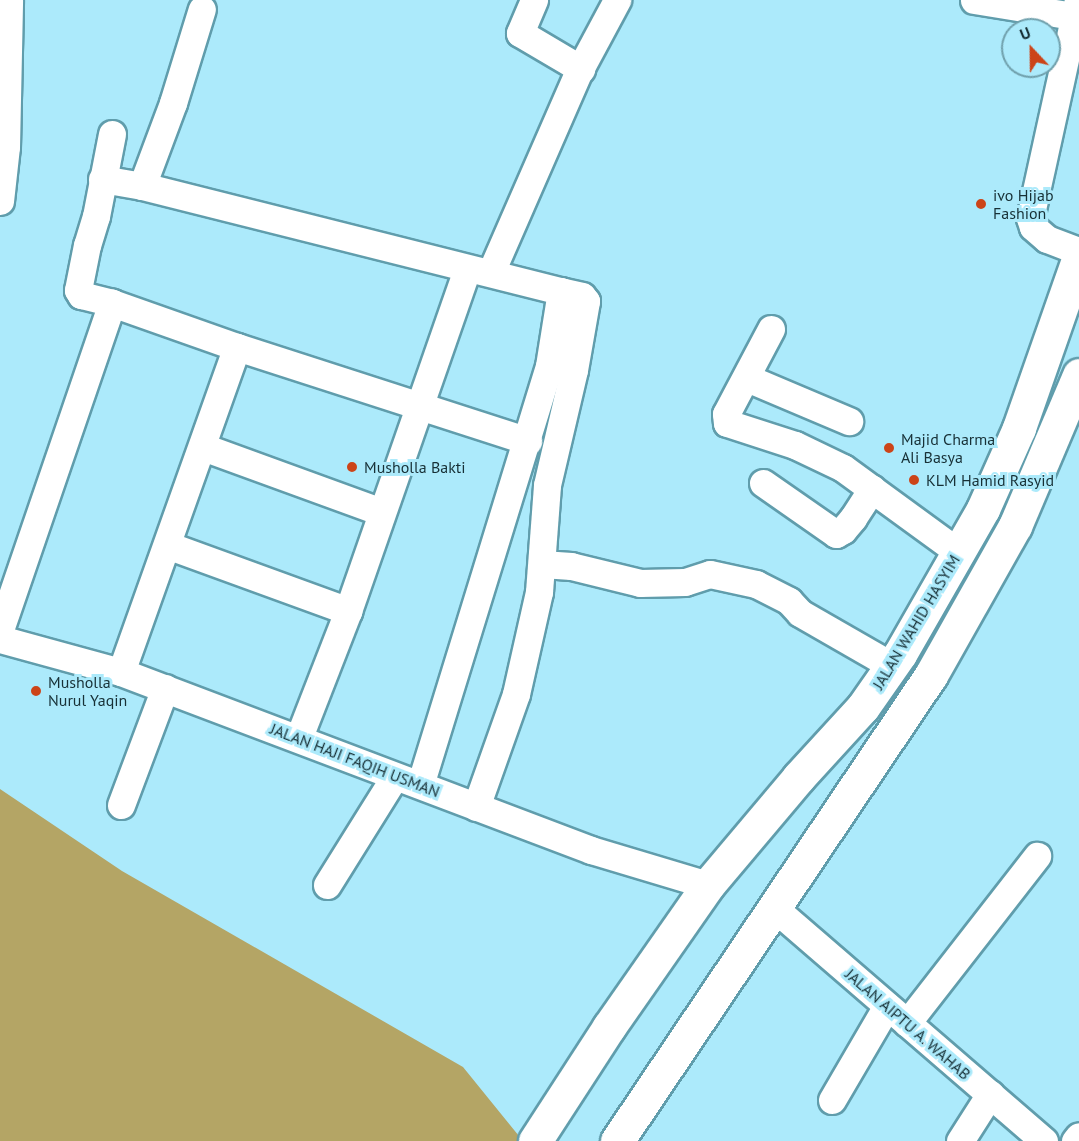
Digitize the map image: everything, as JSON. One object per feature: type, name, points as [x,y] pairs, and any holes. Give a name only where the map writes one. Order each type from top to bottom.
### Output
[{"type":"highway","name":"JALAN WAHID HASYIM","points":[[535,1141],[609,1027],[708,885],[798,778],[863,707],[892,666],[983,509],[1019,428],[1079,257]]},
{"type":"highway","points":[[617,1141],[773,907],[834,823],[931,675],[1015,526],[1079,375]]},
{"type":"highway","points":[[1019,428],[1052,441]]},
{"type":"street","points":[[0,201],[6,147],[9,0]]},
{"type":"street","points":[[534,0],[520,33],[581,69]]},
{"type":"street","points":[[491,272],[581,69],[617,0]]},
{"type":"street","points":[[974,0],[1077,11],[1030,218],[1033,227],[1047,239],[1079,251]]},
{"type":"street","points":[[142,186],[173,103],[202,9]]},
{"type":"street","points":[[112,134],[78,292],[86,297],[112,303],[237,347],[528,441]]},
{"type":"street","points":[[102,179],[142,186],[561,291],[562,368],[547,485],[542,564],[533,625],[516,694],[476,807]]},
{"type":"street","points":[[299,737],[348,611],[464,278]]},
{"type":"street","points":[[0,630],[112,303]]},
{"type":"street","points":[[771,329],[726,414],[730,426],[795,445],[822,456],[843,468],[958,552]]},
{"type":"street","points":[[121,672],[237,347]]},
{"type":"street","points":[[327,885],[407,780],[528,441],[562,368]]},
{"type":"street","points":[[747,378],[849,422]]},
{"type":"street","points":[[203,447],[382,512]]},
{"type":"street","points":[[763,483],[836,534],[843,530],[853,518],[872,489]]},
{"type":"street","points":[[167,545],[348,611]]},
{"type":"street","points":[[542,564],[571,566],[640,583],[685,582],[710,574],[756,584],[789,601],[800,613],[892,666]]},
{"type":"street","name":"JALAN HAJI FAQIH USMAN","points":[[0,639],[121,672],[299,737],[476,807],[601,853],[708,885]]},
{"type":"street","points":[[121,805],[165,688]]},
{"type":"street","points":[[907,1023],[1037,856]]},
{"type":"street","name":"JALAN AIPTU A. WAHAB","points":[[773,907],[1044,1141]]},
{"type":"street","points":[[832,1100],[887,1006]]},
{"type":"street","points":[[960,1141],[990,1094]]},
{"type":"street","points":[[1075,1141],[1079,1136]]},
{"type":"shaded area","points":[[0,789],[122,871],[463,1067],[523,1141],[0,1141]]},
{"type":"place","name":"ivo Hijab Fashion","points":[[981,204]]},
{"type":"place","name":"Majid Charma Ali Basya","points":[[889,448]]},
{"type":"place","name":"Musholla Bakti","points":[[352,467]]},
{"type":"place","name":"KLM Hamid Rasyid","points":[[914,480]]},
{"type":"place","name":"Musholla Nurul Yaqin","points":[[36,691]]}]
